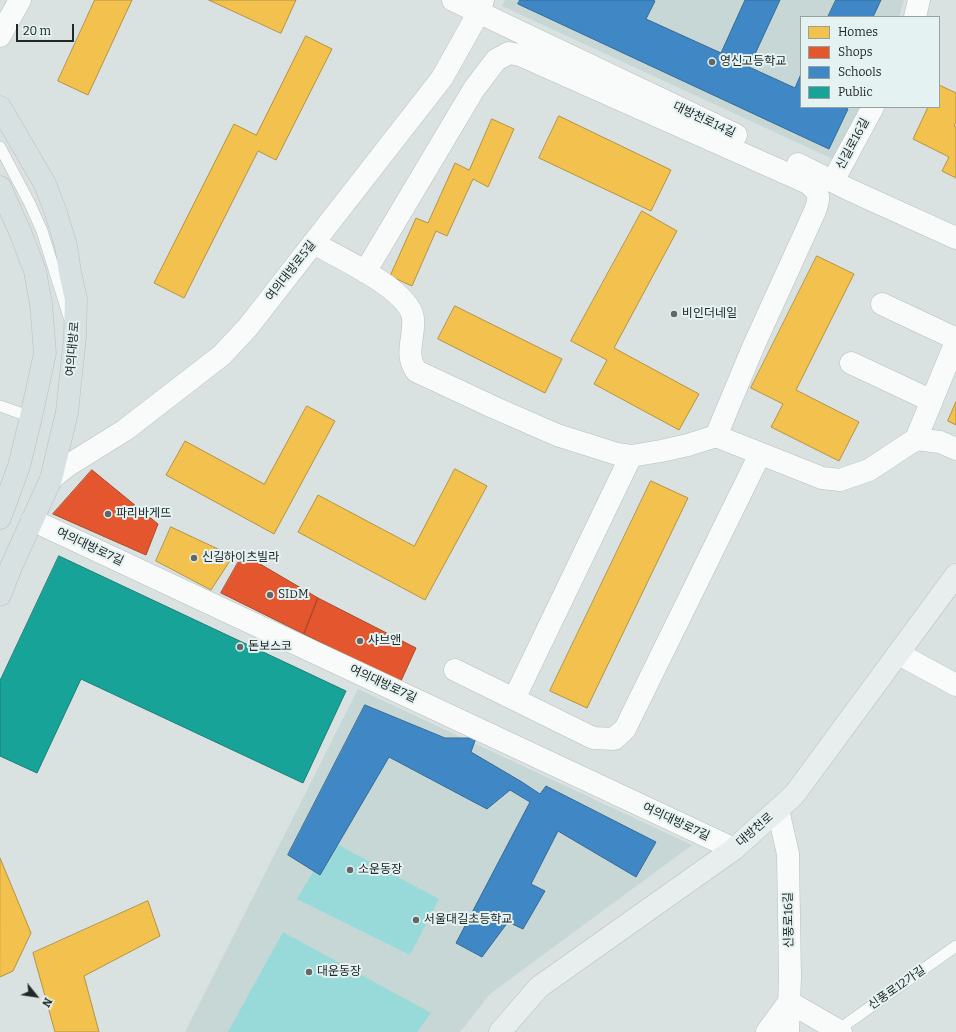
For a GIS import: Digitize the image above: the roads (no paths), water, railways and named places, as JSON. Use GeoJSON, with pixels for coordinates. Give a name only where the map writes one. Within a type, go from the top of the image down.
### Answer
{"type":"FeatureCollection","features":[{"type":"Feature","properties":{"kind":"main road","name":"여의대방로"},"geometry":{"type":"LineString","coordinates":[[0,107],[45,184],[66,246],[76,299],[75,337],[67,412],[51,478],[0,595]]}},
{"type":"Feature","properties":{"kind":"main road"},"geometry":{"type":"LineString","coordinates":[[0,187],[22,234],[36,271],[42,304],[44,353],[19,466],[0,518]]}},
{"type":"Feature","properties":{"kind":"main road","name":"대방천로"},"geometry":{"type":"LineString","coordinates":[[500,1032],[539,987],[734,849],[794,795],[956,575]]}},
{"type":"Feature","properties":{"kind":"street"},"geometry":{"type":"LineString","coordinates":[[0,36],[20,0]]}},
{"type":"Feature","properties":{"kind":"street","name":"대방천로14길"},"geometry":{"type":"LineString","coordinates":[[453,0],[481,6],[850,190],[956,238]]}},
{"type":"Feature","properties":{"kind":"street"},"geometry":{"type":"LineString","coordinates":[[915,16],[919,0]]}},
{"type":"Feature","properties":{"kind":"street","name":"여의대방로5길"},"geometry":{"type":"LineString","coordinates":[[51,478],[67,466],[125,430],[222,355],[248,327],[442,78],[481,6]]}},
{"type":"Feature","properties":{"kind":"street"},"geometry":{"type":"LineString","coordinates":[[365,272],[474,89],[496,60],[509,53],[520,55],[808,183],[816,191],[819,198],[815,211],[754,345],[716,436]]}},
{"type":"Feature","properties":{"kind":"street","name":"신길로16길"},"geometry":{"type":"LineString","coordinates":[[833,181],[872,108]]}},
{"type":"Feature","properties":{"kind":"street"},"geometry":{"type":"LineString","coordinates":[[313,243],[384,282],[408,306],[412,316],[413,326],[410,356],[416,371],[493,407],[557,435],[617,454],[631,456],[661,452],[716,436],[822,478],[840,480],[869,470],[916,439],[955,343],[950,336],[882,304]]}},
{"type":"Feature","properties":{"kind":"street"},"geometry":{"type":"LineString","coordinates":[[851,363],[932,401]]}},
{"type":"Feature","properties":{"kind":"street"},"geometry":{"type":"LineString","coordinates":[[916,439],[940,442],[956,449]]}},
{"type":"Feature","properties":{"kind":"street"},"geometry":{"type":"LineString","coordinates":[[455,670],[592,738],[614,739],[625,729],[760,454]]}},
{"type":"Feature","properties":{"kind":"street"},"geometry":{"type":"LineString","coordinates":[[514,699],[631,456]]}},
{"type":"Feature","properties":{"kind":"street","name":"여의대방로7길"},"geometry":{"type":"LineString","coordinates":[[32,520],[734,849]]}},
{"type":"Feature","properties":{"kind":"street"},"geometry":{"type":"LineString","coordinates":[[899,654],[956,685]]}},
{"type":"Feature","properties":{"kind":"street","name":"신풍로16길"},"geometry":{"type":"LineString","coordinates":[[778,810],[788,854],[788,1032]]}},
{"type":"Feature","properties":{"kind":"street"},"geometry":{"type":"LineString","coordinates":[[767,1032],[789,1002],[839,1031]]}},
{"type":"Feature","properties":{"kind":"lane"},"geometry":{"type":"LineString","coordinates":[[0,147],[30,204],[42,231],[49,249],[75,337]]}},
{"type":"Feature","properties":{"kind":"lane"},"geometry":{"type":"LineString","coordinates":[[0,406],[31,417]]}},
{"type":"Feature","properties":{"kind":"lane","name":"신풍로12가길"},"geometry":{"type":"LineString","coordinates":[[839,1031],[956,946]]}},
{"type":"Feature","properties":{"kind":"place","name":"영신고등학교"},"geometry":{"type":"Point","coordinates":[712,62]}},
{"type":"Feature","properties":{"kind":"place","name":"비인더네일"},"geometry":{"type":"Point","coordinates":[674,314]}},
{"type":"Feature","properties":{"kind":"place","name":"파리바게뜨"},"geometry":{"type":"Point","coordinates":[108,514]}},
{"type":"Feature","properties":{"kind":"place","name":"신길하이츠빌라"},"geometry":{"type":"Point","coordinates":[194,558]}},
{"type":"Feature","properties":{"kind":"place","name":"SIDM"},"geometry":{"type":"Point","coordinates":[270,595]}},
{"type":"Feature","properties":{"kind":"place","name":"샤브앤"},"geometry":{"type":"Point","coordinates":[360,641]}},
{"type":"Feature","properties":{"kind":"place","name":"돈보스코"},"geometry":{"type":"Point","coordinates":[240,647]}},
{"type":"Feature","properties":{"kind":"place","name":"소운동장"},"geometry":{"type":"Point","coordinates":[350,870]}},
{"type":"Feature","properties":{"kind":"place","name":"서울대길초등학교"},"geometry":{"type":"Point","coordinates":[416,920]}},
{"type":"Feature","properties":{"kind":"place","name":"대운동장"},"geometry":{"type":"Point","coordinates":[309,972]}}]}
